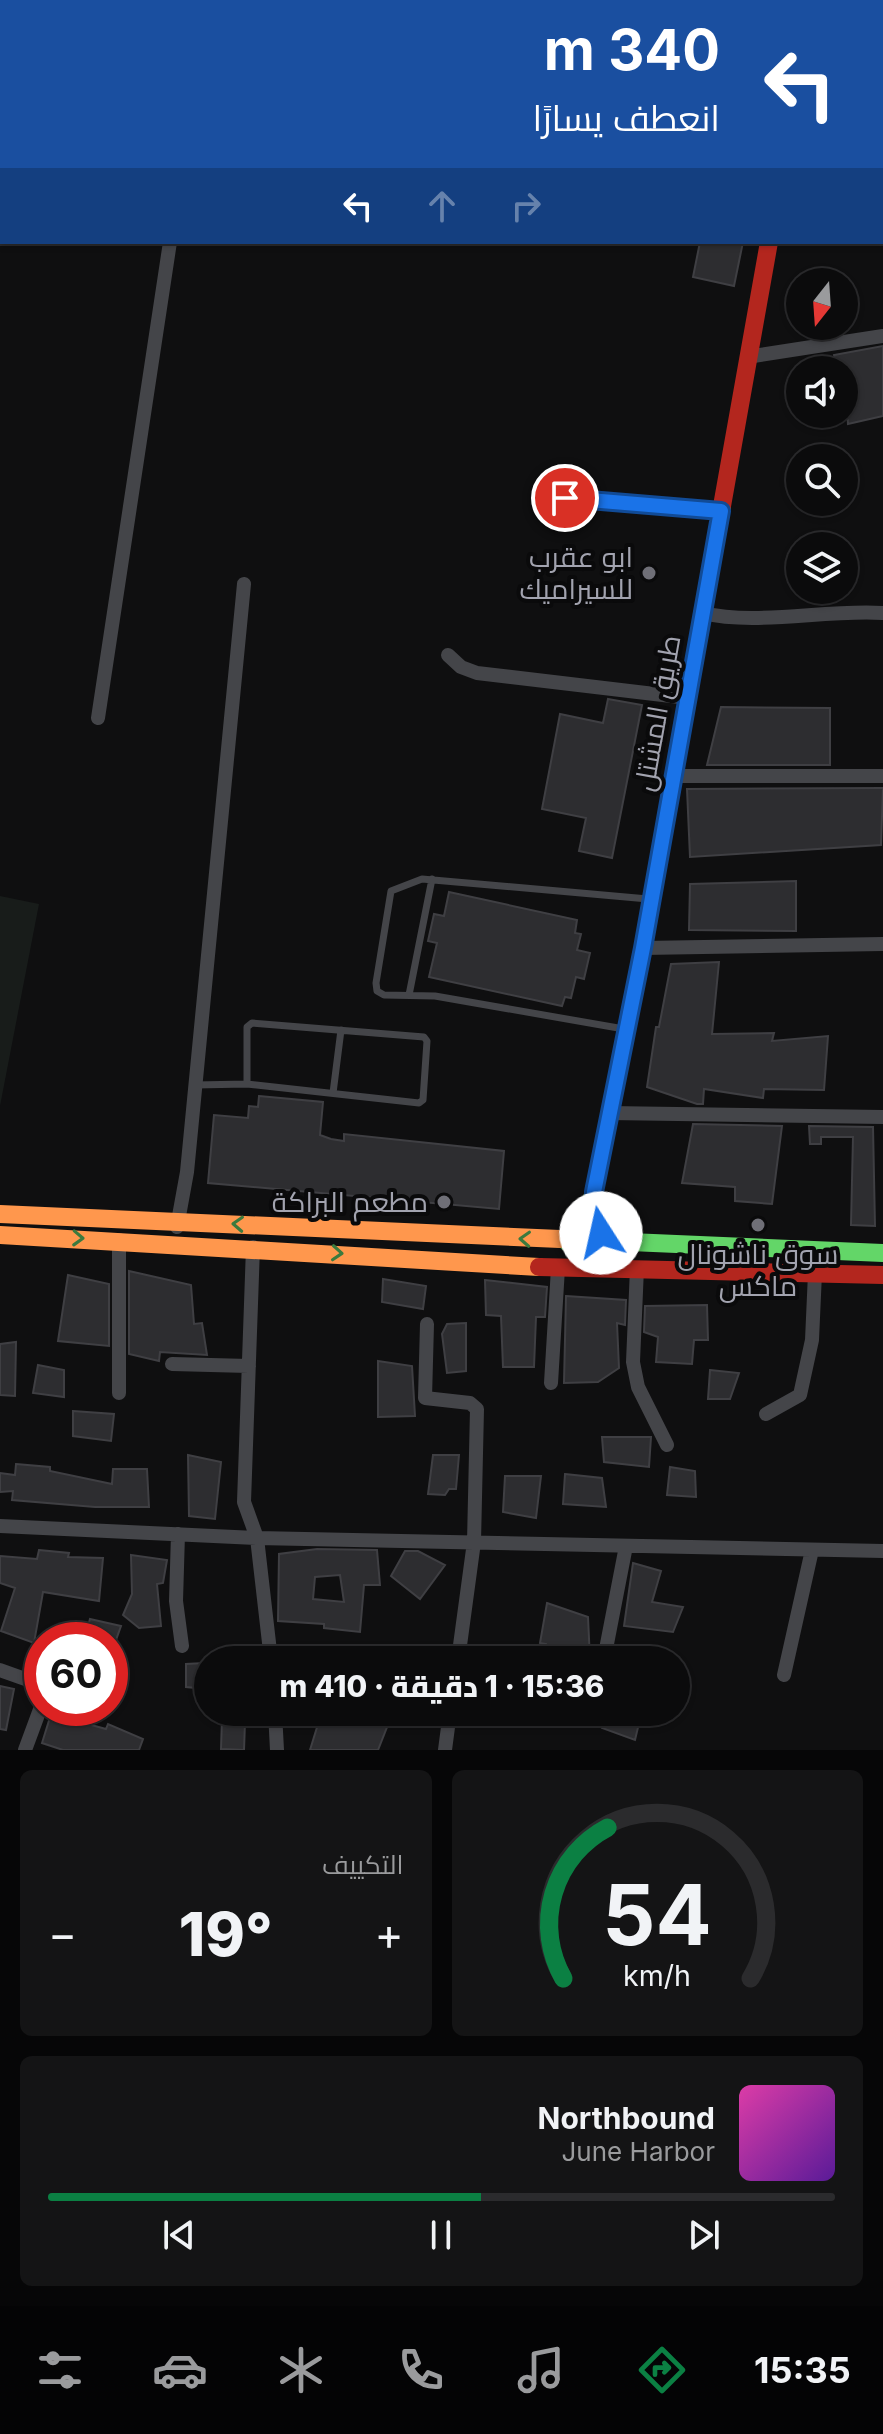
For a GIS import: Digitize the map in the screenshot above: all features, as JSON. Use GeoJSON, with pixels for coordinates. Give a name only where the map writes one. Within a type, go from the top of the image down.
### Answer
{"type":"FeatureCollection","features":[{"type":"Feature","properties":{"kind":"main road","name":"طريق المشتل"},"geometry":{"type":"LineString","coordinates":[[567,1242],[584,1223],[594,1192],[652,900],[769,244]]}},
{"type":"Feature","properties":{"kind":"main road","name":"طريق المشتل"},"geometry":{"type":"LineString","coordinates":[[594,1192],[596,1220],[608,1243]]}},
{"type":"Feature","properties":{"kind":"main road"},"geometry":{"type":"LineString","coordinates":[[0,1214],[567,1242],[883,1253]]}},
{"type":"Feature","properties":{"kind":"main road"},"geometry":{"type":"LineString","coordinates":[[0,1235],[173,1242],[558,1268],[883,1275]]}},
{"type":"Feature","properties":{"kind":"street"},"geometry":{"type":"LineString","coordinates":[[98,718],[170,244]]}},
{"type":"Feature","properties":{"kind":"street"},"geometry":{"type":"LineString","coordinates":[[747,357],[883,336]]}},
{"type":"Feature","properties":{"kind":"street"},"geometry":{"type":"LineString","coordinates":[[565,498],[721,511]]}},
{"type":"Feature","properties":{"kind":"street"},"geometry":{"type":"LineString","coordinates":[[173,1242],[179,1221],[244,584]]}},
{"type":"Feature","properties":{"kind":"street"},"geometry":{"type":"LineString","coordinates":[[703,613],[729,620],[854,611],[883,613]]}},
{"type":"Feature","properties":{"kind":"street"},"geometry":{"type":"LineString","coordinates":[[448,655],[461,667],[477,673],[688,698]]}},
{"type":"Feature","properties":{"kind":"street"},"geometry":{"type":"LineString","coordinates":[[674,776],[883,776]]}},
{"type":"Feature","properties":{"kind":"street"},"geometry":{"type":"LineString","coordinates":[[643,948],[883,944]]}},
{"type":"Feature","properties":{"kind":"street"},"geometry":{"type":"LineString","coordinates":[[608,1113],[883,1117]]}},
{"type":"Feature","properties":{"kind":"street"},"geometry":{"type":"LineString","coordinates":[[119,1240],[119,1393]]}},
{"type":"Feature","properties":{"kind":"street"},"geometry":{"type":"LineString","coordinates":[[253,1247],[244,1502],[257,1538],[269,1646]]}},
{"type":"Feature","properties":{"kind":"street"},"geometry":{"type":"LineString","coordinates":[[551,1383],[558,1268]]}},
{"type":"Feature","properties":{"kind":"street"},"geometry":{"type":"LineString","coordinates":[[637,1268],[633,1362],[638,1387],[667,1445]]}},
{"type":"Feature","properties":{"kind":"street"},"geometry":{"type":"LineString","coordinates":[[766,1414],[800,1395],[812,1340],[815,1273]]}},
{"type":"Feature","properties":{"kind":"street"},"geometry":{"type":"LineString","coordinates":[[427,1324],[425,1398],[470,1403],[477,1409],[474,1542],[460,1646]]}},
{"type":"Feature","properties":{"kind":"street"},"geometry":{"type":"LineString","coordinates":[[172,1364],[249,1366]]}},
{"type":"Feature","properties":{"kind":"street"},"geometry":{"type":"LineString","coordinates":[[0,1526],[257,1538],[883,1551]]}},
{"type":"Feature","properties":{"kind":"street"},"geometry":{"type":"LineString","coordinates":[[178,1534],[176,1588],[182,1646]]}},
{"type":"Feature","properties":{"kind":"street"},"geometry":{"type":"LineString","coordinates":[[607,1646],[626,1546]]}},
{"type":"Feature","properties":{"kind":"street"},"geometry":{"type":"LineString","coordinates":[[784,1675],[812,1550]]}},
{"type":"Feature","properties":{"kind":"street"},"geometry":{"type":"LineString","coordinates":[[0,1670],[24,1679]]}},
{"type":"Feature","properties":{"kind":"street"},"geometry":{"type":"LineString","coordinates":[[25,1750],[34,1726]]}},
{"type":"Feature","properties":{"kind":"street"},"geometry":{"type":"LineString","coordinates":[[276,1726],[277,1750]]}},
{"type":"Feature","properties":{"kind":"street"},"geometry":{"type":"LineString","coordinates":[[445,1750],[448,1726]]}},
{"type":"Feature","properties":{"kind":"lane"},"geometry":{"type":"LineString","coordinates":[[626,1029],[435,996],[384,995],[377,991],[391,891],[422,879],[432,879],[652,900]]}},
{"type":"Feature","properties":{"kind":"lane"},"geometry":{"type":"LineString","coordinates":[[409,995],[432,879]]}},
{"type":"Feature","properties":{"kind":"lane"},"geometry":{"type":"LineString","coordinates":[[193,1085],[247,1084],[419,1103],[423,1100],[426,1039],[249,1024],[247,1084]]}},
{"type":"Feature","properties":{"kind":"lane"},"geometry":{"type":"LineString","coordinates":[[333,1093],[341,1030]]}},
{"type":"Feature","properties":{"kind":"shaded area"},"geometry":{"type":"Polygon","coordinates":[[[0,896],[39,904],[0,1106],[0,896]]]}},
{"type":"Feature","properties":{"kind":"building"},"geometry":{"type":"Polygon","coordinates":[[[700,244],[743,244],[734,286],[693,277],[700,244]]]}},
{"type":"Feature","properties":{"kind":"building"},"geometry":{"type":"Polygon","coordinates":[[[883,346],[883,416],[858,422],[858,356],[834,355],[883,346]]]}},
{"type":"Feature","properties":{"kind":"building"},"geometry":{"type":"Polygon","coordinates":[[[608,699],[642,705],[612,858],[579,851],[586,818],[542,809],[560,714],[603,723],[608,699]]]}},
{"type":"Feature","properties":{"kind":"building"},"geometry":{"type":"Polygon","coordinates":[[[721,707],[830,708],[830,765],[707,765],[721,707]]]}},
{"type":"Feature","properties":{"kind":"building"},"geometry":{"type":"Polygon","coordinates":[[[883,788],[881,845],[690,857],[687,789],[883,788]]]}},
{"type":"Feature","properties":{"kind":"building"},"geometry":{"type":"Polygon","coordinates":[[[796,881],[796,931],[689,930],[690,884],[796,881]]]}},
{"type":"Feature","properties":{"kind":"building"},"geometry":{"type":"Polygon","coordinates":[[[449,892],[577,920],[575,933],[581,934],[577,950],[590,953],[584,979],[576,977],[571,998],[565,997],[562,1006],[429,977],[437,943],[428,941],[434,914],[444,916],[449,892]]]}},
{"type":"Feature","properties":{"kind":"building"},"geometry":{"type":"Polygon","coordinates":[[[719,962],[712,1034],[774,1033],[772,1041],[828,1036],[824,1090],[764,1089],[763,1098],[704,1089],[703,1104],[697,1104],[647,1087],[656,1027],[659,1027],[671,964],[719,962]]]}},
{"type":"Feature","properties":{"kind":"building"},"geometry":{"type":"Polygon","coordinates":[[[259,1096],[323,1102],[320,1135],[331,1139],[344,1141],[344,1134],[504,1151],[499,1209],[208,1183],[214,1115],[248,1118],[249,1106],[258,1107],[259,1096]]]}},
{"type":"Feature","properties":{"kind":"building"},"geometry":{"type":"Polygon","coordinates":[[[693,1124],[782,1126],[772,1204],[735,1201],[735,1187],[682,1183],[693,1124]]]}},
{"type":"Feature","properties":{"kind":"building"},"geometry":{"type":"Polygon","coordinates":[[[809,1126],[873,1127],[875,1226],[851,1225],[853,1137],[821,1137],[821,1144],[810,1144],[809,1126]]]}},
{"type":"Feature","properties":{"kind":"building"},"geometry":{"type":"Polygon","coordinates":[[[129,1271],[191,1285],[194,1324],[202,1323],[207,1355],[160,1352],[159,1361],[129,1354],[129,1271]]]}},
{"type":"Feature","properties":{"kind":"building"},"geometry":{"type":"Polygon","coordinates":[[[68,1275],[109,1284],[109,1346],[58,1341],[68,1275]]]}},
{"type":"Feature","properties":{"kind":"building"},"geometry":{"type":"Polygon","coordinates":[[[383,1279],[426,1286],[423,1309],[382,1302],[383,1279]]]}},
{"type":"Feature","properties":{"kind":"building"},"geometry":{"type":"Polygon","coordinates":[[[485,1280],[547,1287],[545,1317],[536,1317],[534,1367],[503,1367],[501,1316],[486,1315],[485,1280]]]}},
{"type":"Feature","properties":{"kind":"building"},"geometry":{"type":"Polygon","coordinates":[[[566,1296],[626,1300],[625,1325],[617,1323],[619,1368],[598,1382],[564,1383],[566,1296]]]}},
{"type":"Feature","properties":{"kind":"building"},"geometry":{"type":"Polygon","coordinates":[[[707,1305],[708,1340],[694,1340],[692,1364],[656,1362],[658,1337],[644,1332],[645,1306],[707,1305]]]}},
{"type":"Feature","properties":{"kind":"building"},"geometry":{"type":"Polygon","coordinates":[[[466,1323],[466,1371],[447,1373],[442,1334],[447,1324],[466,1323]]]}},
{"type":"Feature","properties":{"kind":"building"},"geometry":{"type":"Polygon","coordinates":[[[16,1342],[15,1396],[0,1395],[0,1344],[16,1342]]]}},
{"type":"Feature","properties":{"kind":"building"},"geometry":{"type":"Polygon","coordinates":[[[378,1361],[412,1366],[415,1416],[378,1417],[378,1361]]]}},
{"type":"Feature","properties":{"kind":"building"},"geometry":{"type":"Polygon","coordinates":[[[38,1365],[64,1370],[64,1397],[33,1393],[38,1365]]]}},
{"type":"Feature","properties":{"kind":"building"},"geometry":{"type":"Polygon","coordinates":[[[710,1370],[739,1373],[730,1399],[708,1399],[710,1370]]]}},
{"type":"Feature","properties":{"kind":"building"},"geometry":{"type":"Polygon","coordinates":[[[73,1411],[114,1414],[111,1441],[73,1436],[73,1411]]]}},
{"type":"Feature","properties":{"kind":"building"},"geometry":{"type":"Polygon","coordinates":[[[602,1437],[651,1437],[649,1467],[604,1462],[602,1437]]]}},
{"type":"Feature","properties":{"kind":"building"},"geometry":{"type":"Polygon","coordinates":[[[188,1455],[221,1462],[215,1519],[189,1516],[188,1455]]]}},
{"type":"Feature","properties":{"kind":"building"},"geometry":{"type":"Polygon","coordinates":[[[433,1455],[459,1455],[456,1489],[449,1489],[445,1495],[428,1494],[433,1455]]]}},
{"type":"Feature","properties":{"kind":"building"},"geometry":{"type":"Polygon","coordinates":[[[16,1464],[50,1467],[50,1471],[112,1484],[113,1469],[147,1469],[149,1507],[95,1507],[12,1500],[13,1491],[0,1492],[0,1473],[15,1475],[16,1464]]]}},
{"type":"Feature","properties":{"kind":"building"},"geometry":{"type":"Polygon","coordinates":[[[670,1467],[695,1471],[696,1497],[667,1495],[670,1467]]]}},
{"type":"Feature","properties":{"kind":"building"},"geometry":{"type":"Polygon","coordinates":[[[565,1474],[602,1478],[606,1507],[563,1504],[565,1474]]]}},
{"type":"Feature","properties":{"kind":"building"},"geometry":{"type":"Polygon","coordinates":[[[505,1476],[541,1476],[536,1518],[503,1512],[505,1476]]]}},
{"type":"Feature","properties":{"kind":"building"},"geometry":{"type":"Polygon","coordinates":[[[317,1549],[377,1550],[380,1585],[364,1585],[360,1632],[324,1628],[324,1624],[278,1621],[279,1554],[317,1549]],[[340,1575],[315,1577],[313,1599],[344,1602],[340,1575]]]}},
{"type":"Feature","properties":{"kind":"building"},"geometry":{"type":"Polygon","coordinates":[[[39,1550],[69,1553],[68,1557],[103,1558],[99,1601],[43,1592],[38,1622],[24,1622],[24,1639],[1,1631],[15,1588],[0,1583],[0,1556],[37,1559],[39,1550]]]}},
{"type":"Feature","properties":{"kind":"building"},"geometry":{"type":"Polygon","coordinates":[[[405,1551],[418,1551],[445,1565],[420,1599],[391,1576],[405,1551]]]}},
{"type":"Feature","properties":{"kind":"building"},"geometry":{"type":"Polygon","coordinates":[[[131,1555],[167,1560],[163,1583],[157,1584],[161,1626],[139,1628],[123,1615],[132,1594],[131,1555]]]}},
{"type":"Feature","properties":{"kind":"building"},"geometry":{"type":"Polygon","coordinates":[[[633,1563],[661,1571],[652,1602],[683,1607],[673,1632],[624,1626],[633,1563]]]}},
{"type":"Feature","properties":{"kind":"building"},"geometry":{"type":"Polygon","coordinates":[[[547,1603],[588,1617],[589,1646],[546,1646],[540,1643],[547,1603]]]}},
{"type":"Feature","properties":{"kind":"building"},"geometry":{"type":"Polygon","coordinates":[[[186,1664],[194,1664],[194,1688],[186,1687],[186,1664]]]}},
{"type":"Feature","properties":{"kind":"building"},"geometry":{"type":"Polygon","coordinates":[[[0,1686],[14,1689],[6,1730],[0,1729],[0,1686]]]}},
{"type":"Feature","properties":{"kind":"building"},"geometry":{"type":"Polygon","coordinates":[[[47,1726],[95,1726],[106,1729],[113,1726],[143,1739],[139,1750],[63,1750],[42,1743],[47,1726]]]}},
{"type":"Feature","properties":{"kind":"building"},"geometry":{"type":"Polygon","coordinates":[[[222,1726],[245,1726],[244,1750],[221,1749],[222,1726]]]}},
{"type":"Feature","properties":{"kind":"building"},"geometry":{"type":"Polygon","coordinates":[[[317,1726],[387,1726],[378,1750],[310,1750],[317,1726]]]}},
{"type":"Feature","properties":{"kind":"building"},"geometry":{"type":"Polygon","coordinates":[[[603,1726],[638,1726],[635,1740],[603,1726]]]}},
{"type":"Feature","properties":{"kind":"traffic: fast"},"geometry":{"type":"LineString","coordinates":[[567,1242],[584,1223],[594,1192],[643,948],[722,506]]}},
{"type":"Feature","properties":{"kind":"traffic: fast"},"geometry":{"type":"LineString","coordinates":[[560,1239],[883,1253]]}},
{"type":"Feature","properties":{"kind":"traffic: slow"},"geometry":{"type":"LineString","coordinates":[[0,1214],[560,1239]]}},
{"type":"Feature","properties":{"kind":"traffic: slow"},"geometry":{"type":"LineString","coordinates":[[0,1235],[539,1267]]}},
{"type":"Feature","properties":{"kind":"traffic: jam"},"geometry":{"type":"LineString","coordinates":[[722,506],[769,244]]}},
{"type":"Feature","properties":{"kind":"traffic: jam"},"geometry":{"type":"LineString","coordinates":[[539,1267],[883,1275]]}},
{"type":"Feature","properties":{"kind":"place","name":"ابو عقرب للسيراميك"},"geometry":{"type":"Point","coordinates":[649,573]}},
{"type":"Feature","properties":{"kind":"place","name":"مطعم البراكة"},"geometry":{"type":"Point","coordinates":[444,1202]}},
{"type":"Feature","properties":{"kind":"place","name":"سوق ناشونال ماكس"},"geometry":{"type":"Point","coordinates":[758,1225]}},
{"type":"Feature","properties":{"kind":"route"},"geometry":{"type":"LineString","coordinates":[[565,498],[721,511],[643,948],[594,1192],[596,1220],[601,1233]]}}]}
